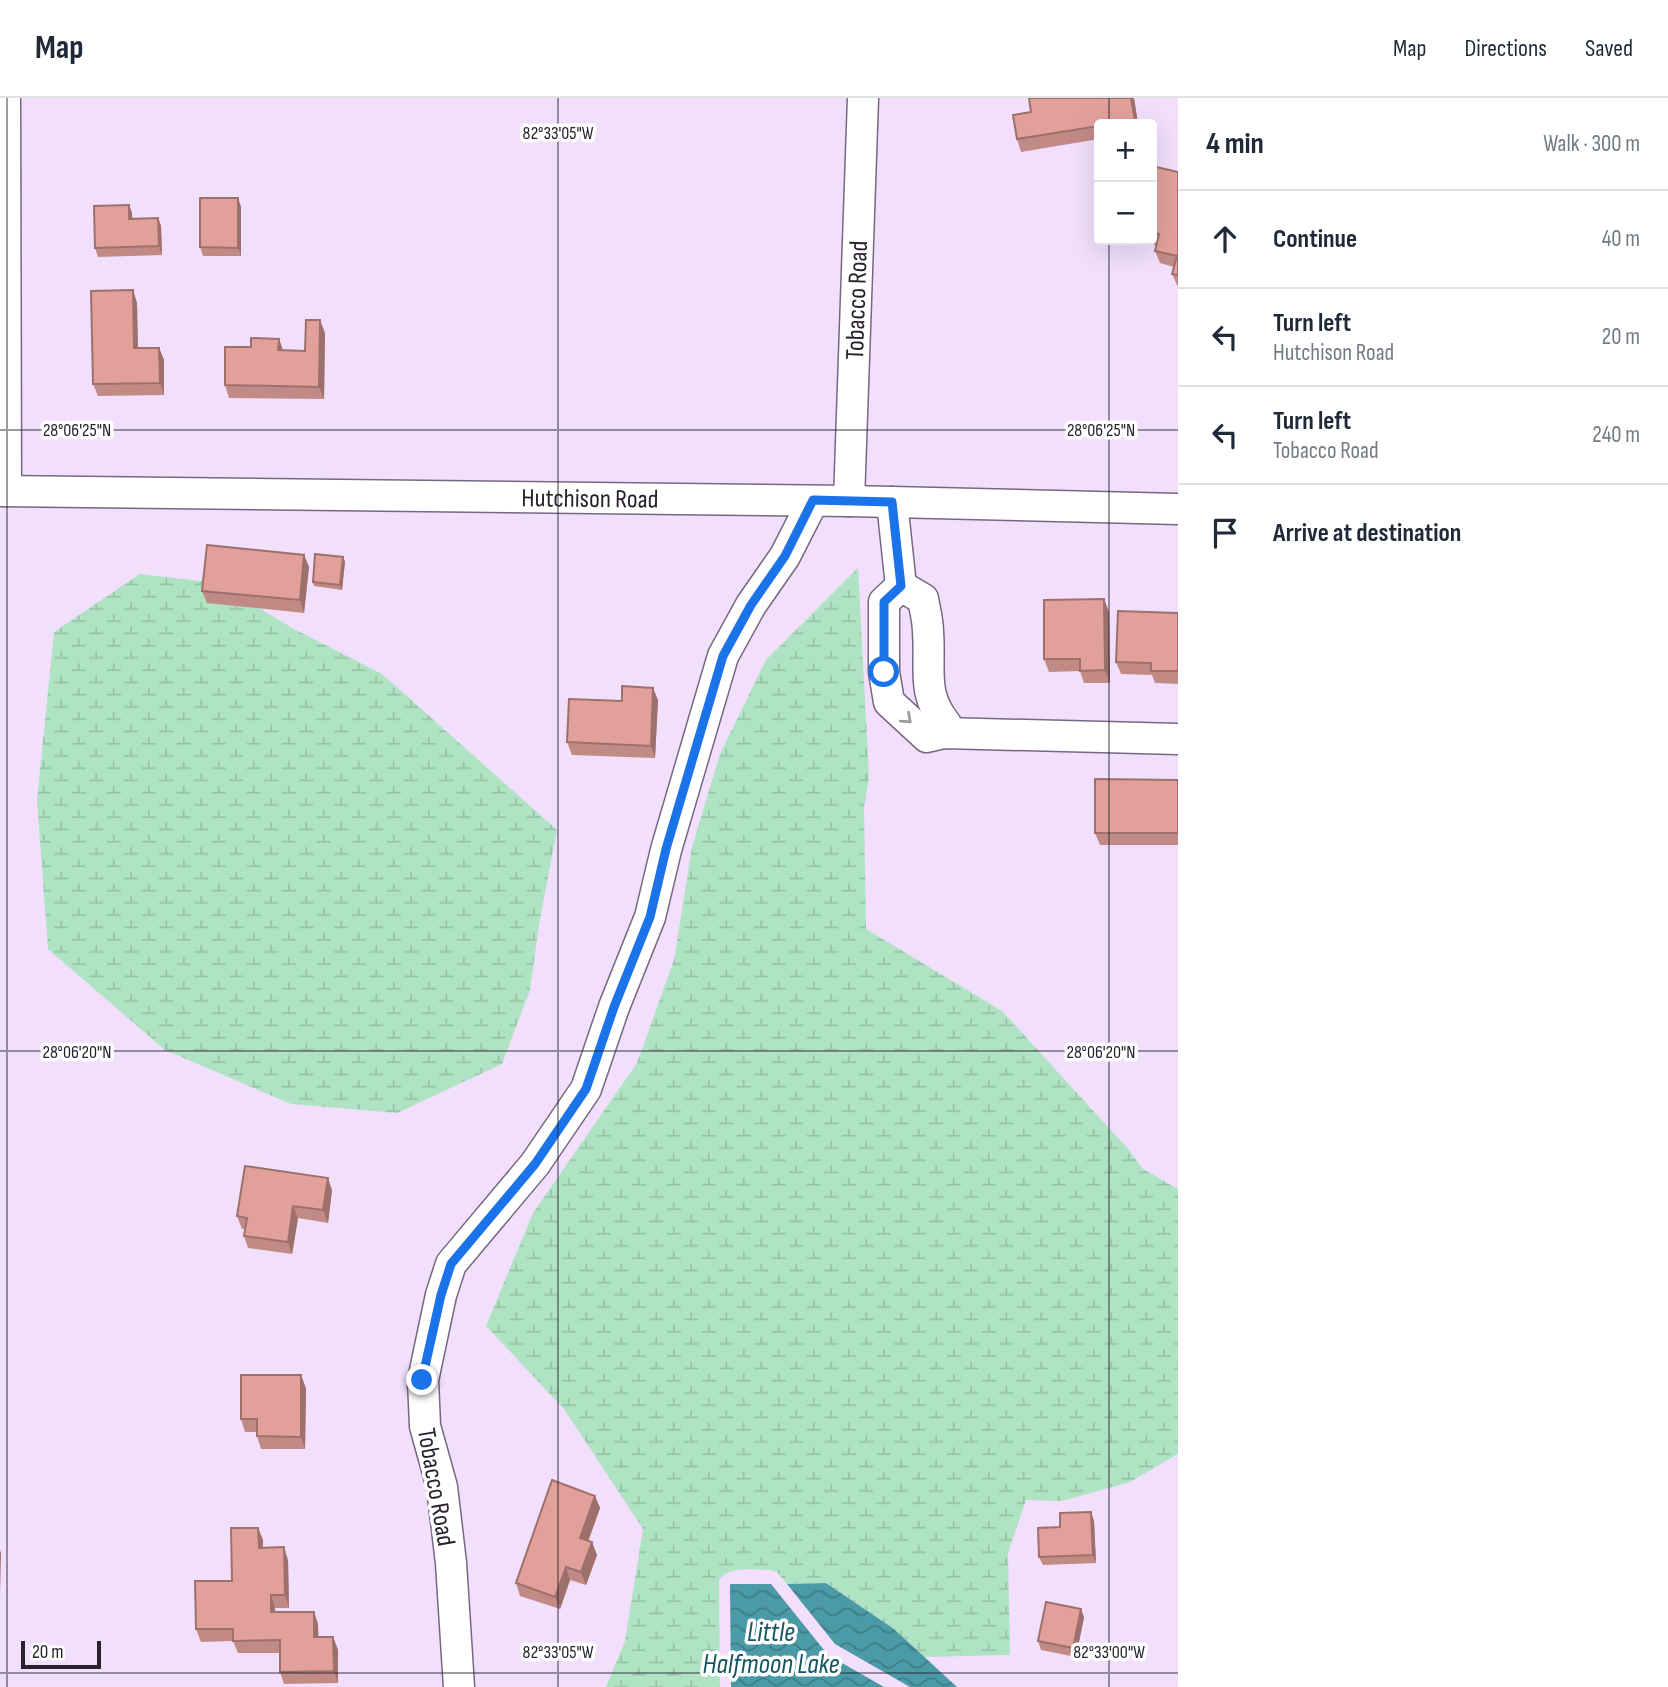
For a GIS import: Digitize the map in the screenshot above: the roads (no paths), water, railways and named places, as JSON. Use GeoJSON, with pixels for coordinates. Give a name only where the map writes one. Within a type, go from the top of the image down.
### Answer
{"type":"FeatureCollection","features":[{"type":"Feature","properties":{"kind":"street"},"geometry":{"type":"LineString","coordinates":[[3,491],[5,98]]}},
{"type":"Feature","properties":{"kind":"street","name":"Tobacco Road"},"geometry":{"type":"LineString","coordinates":[[849,501],[863,98]]}},
{"type":"Feature","properties":{"kind":"street","name":"Hutchison Road"},"geometry":{"type":"LineString","coordinates":[[3,491],[813,500],[1178,509]]}},
{"type":"Feature","properties":{"kind":"street","name":"Tobacco Road"},"geometry":{"type":"LineString","coordinates":[[459,1687],[451,1563],[442,1488],[425,1426],[422,1380],[441,1295],[451,1264],[535,1164],[586,1089],[614,1007],[650,917],[666,849],[723,656],[751,605],[785,556],[813,500]]}},
{"type":"Feature","properties":{"kind":"street"},"geometry":{"type":"LineString","coordinates":[[892,502],[901,586]]}},
{"type":"Feature","properties":{"kind":"street"},"geometry":{"type":"LineString","coordinates":[[901,586],[923,598],[928,631],[929,689],[933,709],[946,724],[944,733]]}},
{"type":"Feature","properties":{"kind":"street"},"geometry":{"type":"LineString","coordinates":[[901,586],[884,602],[884,672],[889,702],[927,737],[944,733],[1178,739]]}},
{"type":"Feature","properties":{"kind":"street"},"geometry":{"type":"LineString","coordinates":[[885,634],[928,631]]}},
{"type":"Feature","properties":{"kind":"water"},"geometry":{"type":"Polygon","coordinates":[[[826,1583],[894,1629],[957,1687],[910,1687],[835,1644],[787,1584],[826,1583]]]}},
{"type":"Feature","properties":{"kind":"water","name":"Little Halfmoon Lake"},"geometry":{"type":"Polygon","coordinates":[[[730,1584],[771,1584],[828,1655],[884,1687],[731,1687],[730,1584]]]}}]}
